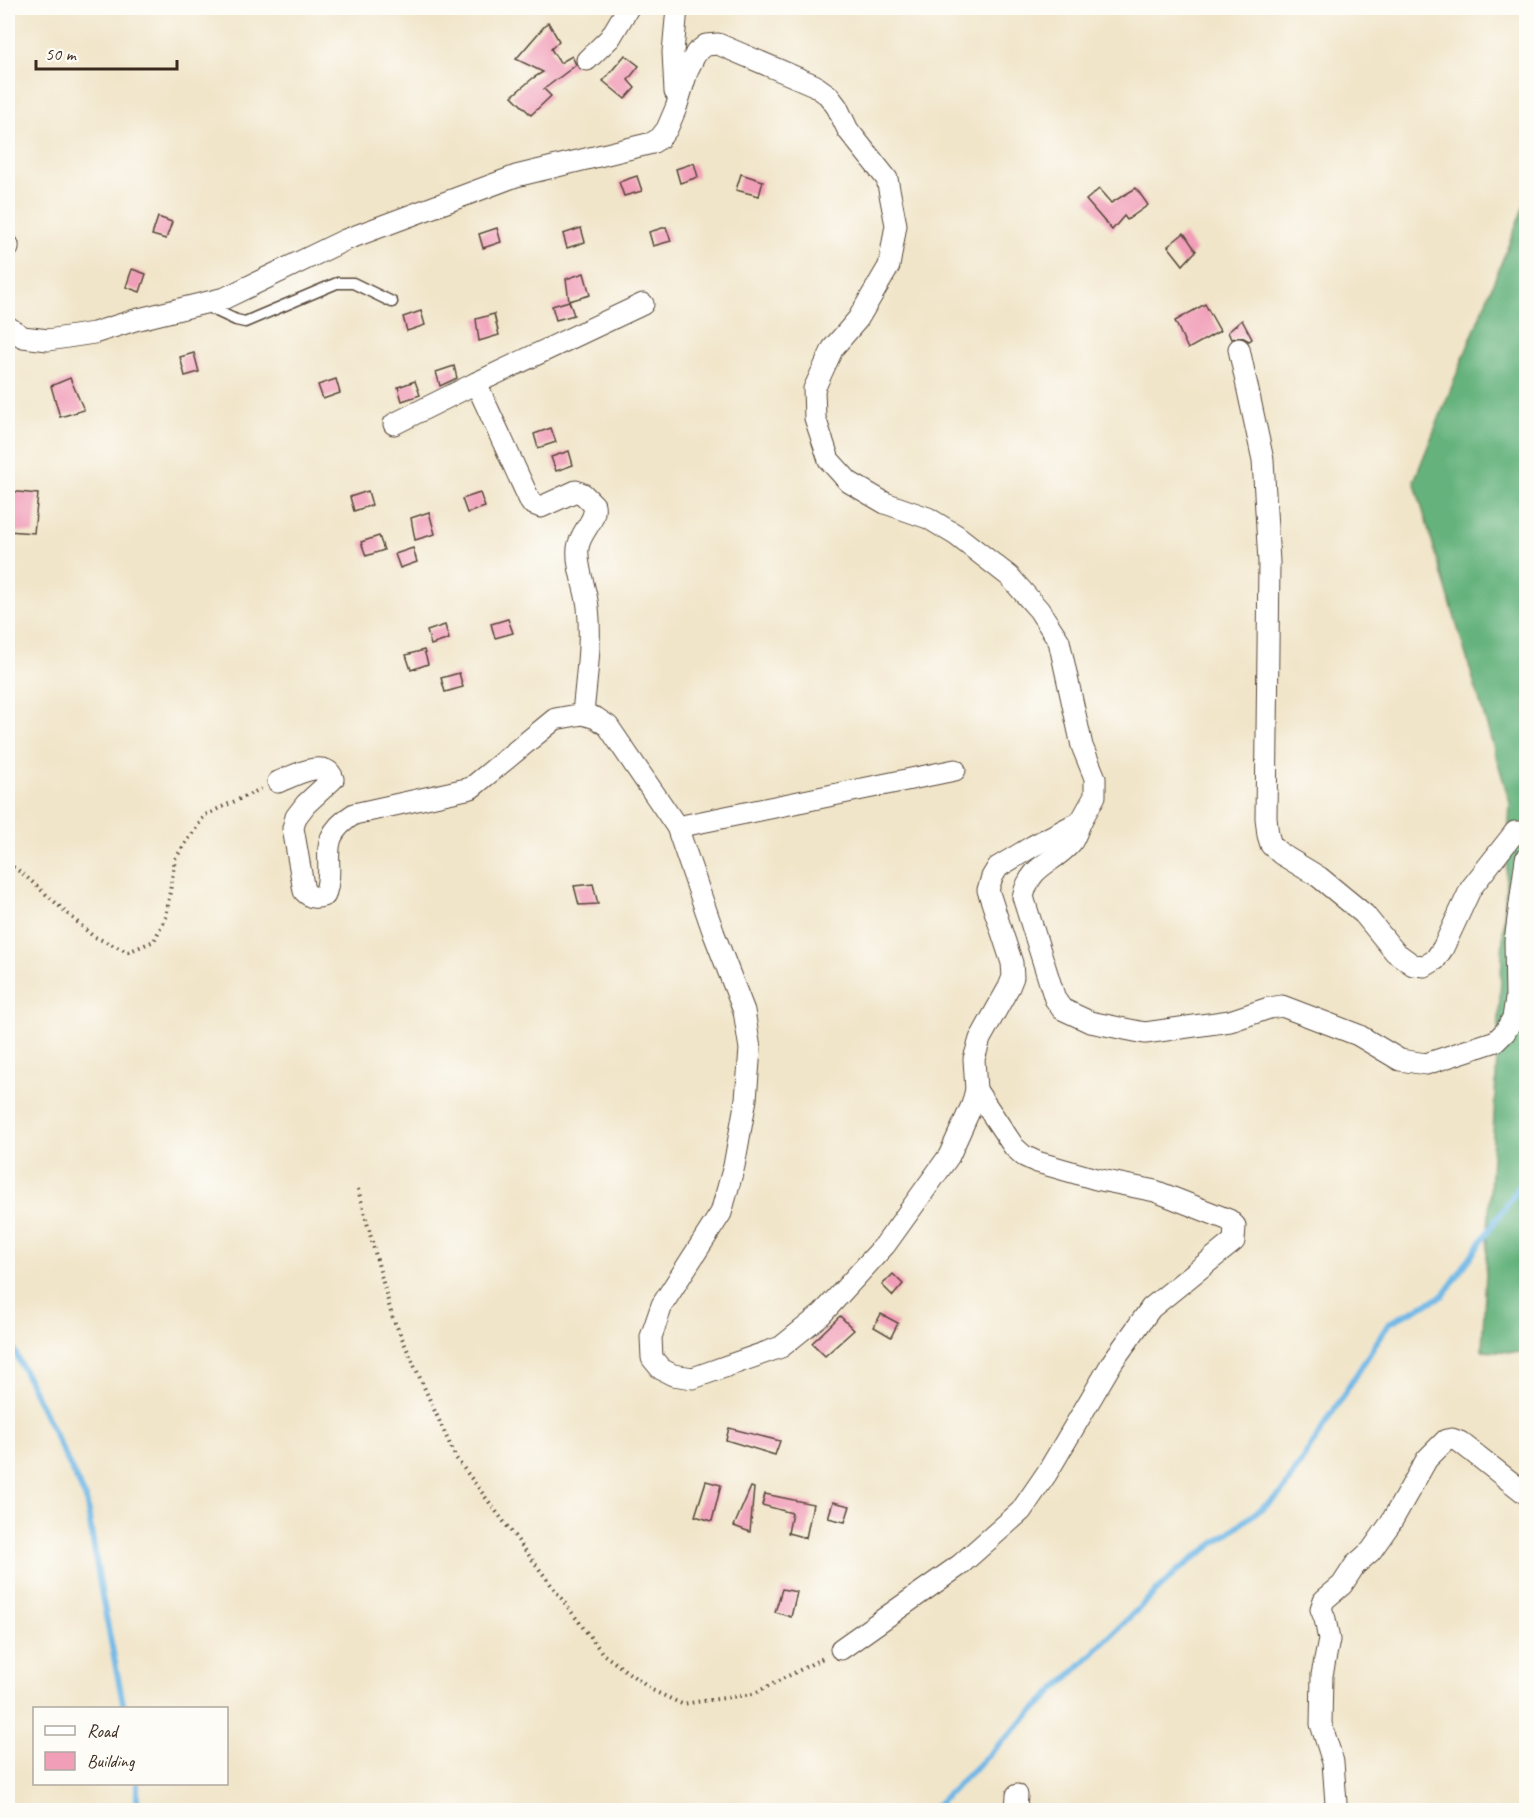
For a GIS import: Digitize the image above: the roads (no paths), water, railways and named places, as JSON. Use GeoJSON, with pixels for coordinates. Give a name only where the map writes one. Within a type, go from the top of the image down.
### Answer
{"type":"FeatureCollection","features":[{"type":"Feature","properties":{"kind":"street"},"geometry":{"type":"LineString","coordinates":[[587,60],[610,38],[628,8]]}},
{"type":"Feature","properties":{"kind":"street"},"geometry":{"type":"LineString","coordinates":[[676,108],[673,52],[677,8]]}},
{"type":"Feature","properties":{"kind":"street"},"geometry":{"type":"LineString","coordinates":[[8,327],[23,337],[48,340],[94,333],[135,320],[225,298],[345,240],[516,176],[652,143],[660,138],[667,129],[696,53],[706,45],[718,44],[731,48],[814,85],[828,95],[837,107],[848,130],[887,179],[896,225],[889,266],[858,319],[833,348],[814,389],[815,418],[829,460],[849,482],[885,503],[928,518],[1009,576],[1039,610],[1059,641],[1082,746],[1095,778],[1095,796],[1071,843],[1034,872],[1026,885],[1023,897],[1054,999],[1062,1010],[1090,1022],[1145,1033],[1230,1022],[1269,1008],[1282,1006],[1358,1035],[1400,1060],[1426,1064],[1496,1041],[1505,1032],[1513,1018],[1516,999],[1515,941],[1527,859]]}},
{"type":"Feature","properties":{"kind":"street"},"geometry":{"type":"LineString","coordinates":[[394,424],[643,304]]}},
{"type":"Feature","properties":{"kind":"street"},"geometry":{"type":"LineString","coordinates":[[1239,348],[1263,460],[1269,562],[1266,818],[1271,845],[1281,854],[1319,877],[1364,914],[1395,952],[1413,965],[1425,966],[1436,960],[1477,880],[1515,832],[1527,835]]}},
{"type":"Feature","properties":{"kind":"street"},"geometry":{"type":"LineString","coordinates":[[476,383],[531,503],[541,507],[576,491],[594,505],[594,516],[581,534],[578,547],[578,561],[588,607],[590,645],[583,714]]}},
{"type":"Feature","properties":{"kind":"street"},"geometry":{"type":"LineString","coordinates":[[278,782],[318,768],[326,769],[331,773],[333,779],[306,804],[296,817],[293,828],[304,891],[309,897],[319,898],[325,895],[329,884],[329,848],[332,837],[339,824],[354,814],[471,788],[555,719],[583,714],[596,718],[608,726],[677,827],[714,934],[744,1011],[750,1049],[746,1099],[734,1166],[721,1213],[662,1305],[651,1337],[652,1358],[661,1369],[673,1375],[693,1378],[781,1347],[822,1314],[885,1245],[949,1156],[972,1105],[976,1090],[974,1059],[980,1039],[1013,976],[1012,963],[988,890],[992,877],[998,867],[1081,821]]}},
{"type":"Feature","properties":{"kind":"street"},"geometry":{"type":"LineString","coordinates":[[677,827],[955,770]]}},
{"type":"Feature","properties":{"kind":"street"},"geometry":{"type":"LineString","coordinates":[[841,1649],[960,1565],[1021,1511],[1047,1473],[1113,1361],[1151,1308],[1234,1240],[1235,1226],[1229,1220],[1155,1191],[1096,1179],[1024,1156],[1014,1147],[976,1090]]}},
{"type":"Feature","properties":{"kind":"street"},"geometry":{"type":"LineString","coordinates":[[1334,1810],[1336,1803],[1333,1762],[1321,1724],[1322,1676],[1329,1640],[1321,1609],[1324,1600],[1342,1585],[1355,1565],[1371,1551],[1390,1524],[1427,1459],[1446,1440],[1452,1439],[1460,1442],[1527,1494]]}},
{"type":"Feature","properties":{"kind":"lane"},"geometry":{"type":"LineString","coordinates":[[203,304],[245,322],[337,283],[353,284],[392,302]]}},
{"type":"Feature","properties":{"kind":"waterway"},"geometry":{"type":"LineString","coordinates":[[932,1810],[1177,1571],[1281,1494],[1389,1323],[1444,1295],[1525,1179],[1526,1174]]}},
{"type":"Feature","properties":{"kind":"waterway"},"geometry":{"type":"LineString","coordinates":[[8,1340],[86,1499],[124,1707]]}},
{"type":"Feature","properties":{"kind":"waterway"},"geometry":{"type":"LineString","coordinates":[[137,1785],[137,1810]]}}]}
